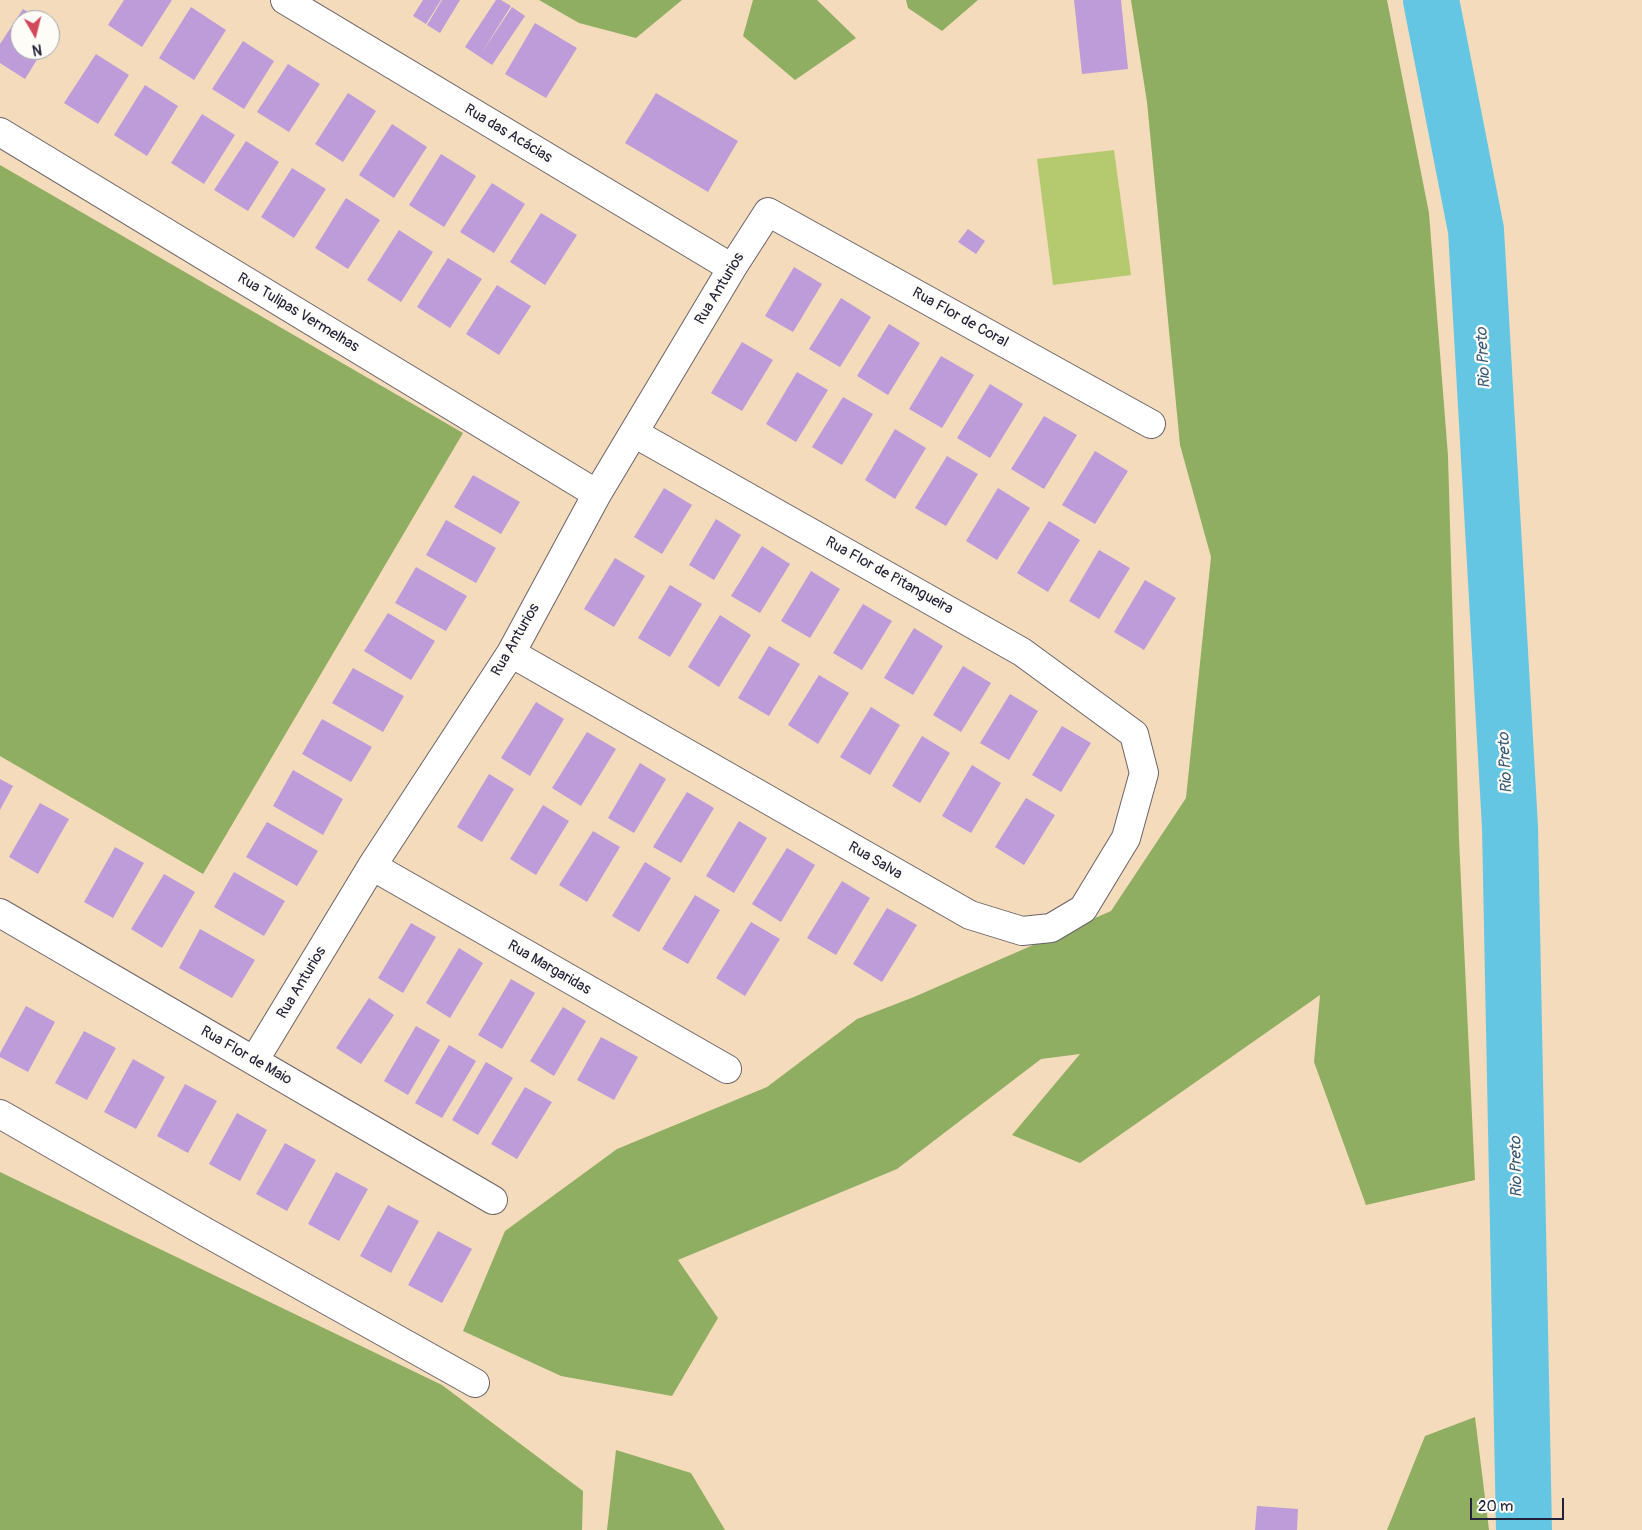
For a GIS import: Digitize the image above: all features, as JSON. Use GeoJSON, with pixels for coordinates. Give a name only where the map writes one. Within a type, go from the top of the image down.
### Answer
{"type":"FeatureCollection","features":[{"type":"Feature","properties":{"kind":"street","name":"Rua das Acácias"},"geometry":{"type":"LineString","coordinates":[[285,0],[732,268]]}},
{"type":"Feature","properties":{"kind":"street","name":"Rua Tulipas Vermelhas"},"geometry":{"type":"LineString","coordinates":[[0,132],[597,494]]}},
{"type":"Feature","properties":{"kind":"street","name":"Rua Anturios"},"geometry":{"type":"LineString","coordinates":[[254,1061],[372,866],[510,653],[597,494],[732,268],[768,212]]}},
{"type":"Feature","properties":{"kind":"street","name":"Rua Flor de Coral"},"geometry":{"type":"LineString","coordinates":[[768,212],[1151,424]]}},
{"type":"Feature","properties":{"kind":"street","name":"Rua Flor de Pitangueira"},"geometry":{"type":"LineString","coordinates":[[634,433],[1022,652],[1134,734]]}},
{"type":"Feature","properties":{"kind":"street","name":"Rua Salva"},"geometry":{"type":"LineString","coordinates":[[510,653],[970,915],[1022,931],[1052,928],[1083,908],[1126,838],[1144,773],[1134,734]]}},
{"type":"Feature","properties":{"kind":"street","name":"Rua Margaridas"},"geometry":{"type":"LineString","coordinates":[[372,866],[727,1069]]}},
{"type":"Feature","properties":{"kind":"street","name":"Rua Flor de Maio"},"geometry":{"type":"LineString","coordinates":[[0,912],[493,1200]]}},
{"type":"Feature","properties":{"kind":"street"},"geometry":{"type":"LineString","coordinates":[[0,1114],[200,1230],[475,1383]]}},
{"type":"Feature","properties":{"kind":"green space"},"geometry":{"type":"Polygon","coordinates":[[[539,0],[682,0],[636,38],[579,23],[539,0]]]}},
{"type":"Feature","properties":{"kind":"green space"},"geometry":{"type":"Polygon","coordinates":[[[753,0],[817,0],[856,38],[795,80],[743,36],[753,0]]]}},
{"type":"Feature","properties":{"kind":"green space"},"geometry":{"type":"Polygon","coordinates":[[[906,0],[978,0],[942,31],[908,8],[906,0]]]}},
{"type":"Feature","properties":{"kind":"green space"},"geometry":{"type":"Polygon","coordinates":[[[1131,0],[1387,0],[1429,213],[1448,456],[1459,839],[1475,1180],[1366,1205],[1314,1062],[1320,995],[1080,1163],[1012,1135],[1080,1054],[1041,1059],[897,1169],[678,1260],[718,1318],[672,1396],[561,1376],[463,1331],[505,1231],[617,1149],[767,1087],[857,1019],[914,997],[1111,911],[1186,798],[1211,557],[1180,445],[1147,102],[1131,0]]]}},
{"type":"Feature","properties":{"kind":"green space"},"geometry":{"type":"Polygon","coordinates":[[[1114,150],[1131,275],[1053,285],[1037,159],[1114,150]]]}},
{"type":"Feature","properties":{"kind":"green space"},"geometry":{"type":"Polygon","coordinates":[[[0,165],[463,433],[203,874],[0,756],[0,165]]]}},
{"type":"Feature","properties":{"kind":"green space"},"geometry":{"type":"Polygon","coordinates":[[[0,1172],[442,1385],[583,1491],[582,1530],[0,1530],[0,1172]]]}},
{"type":"Feature","properties":{"kind":"green space"},"geometry":{"type":"Polygon","coordinates":[[[1475,1417],[1489,1530],[1387,1530],[1425,1436],[1475,1417]]]}},
{"type":"Feature","properties":{"kind":"green space"},"geometry":{"type":"Polygon","coordinates":[[[616,1450],[691,1473],[725,1530],[607,1530],[616,1450]]]}},
{"type":"Feature","properties":{"kind":"building"},"geometry":{"type":"Polygon","coordinates":[[[124,0],[172,0],[142,47],[108,25],[124,0]]]}},
{"type":"Feature","properties":{"kind":"building"},"geometry":{"type":"Polygon","coordinates":[[[423,0],[441,0],[426,24],[413,16],[423,0]]]}},
{"type":"Feature","properties":{"kind":"building"},"geometry":{"type":"Polygon","coordinates":[[[442,0],[460,0],[440,33],[427,25],[442,0]]]}},
{"type":"Feature","properties":{"kind":"building"},"geometry":{"type":"Polygon","coordinates":[[[496,0],[501,0],[511,6],[481,54],[512,7],[525,16],[492,65],[465,47],[496,0]]]}},
{"type":"Feature","properties":{"kind":"building"},"geometry":{"type":"Polygon","coordinates":[[[1074,0],[1121,0],[1128,69],[1082,74],[1074,0]]]}},
{"type":"Feature","properties":{"kind":"building"},"geometry":{"type":"Polygon","coordinates":[[[191,7],[226,30],[194,80],[159,58],[191,7]]]}},
{"type":"Feature","properties":{"kind":"building"},"geometry":{"type":"Polygon","coordinates":[[[535,23],[577,48],[546,98],[505,74],[535,23]]]}},
{"type":"Feature","properties":{"kind":"building"},"geometry":{"type":"Polygon","coordinates":[[[10,29],[10,60],[37,60],[25,79],[0,63],[0,44],[10,29]]]}},
{"type":"Feature","properties":{"kind":"building"},"geometry":{"type":"Polygon","coordinates":[[[243,41],[274,61],[244,109],[212,89],[243,41]]]}},
{"type":"Feature","properties":{"kind":"building"},"geometry":{"type":"Polygon","coordinates":[[[96,54],[129,75],[98,124],[64,103],[96,54]]]}},
{"type":"Feature","properties":{"kind":"building"},"geometry":{"type":"Polygon","coordinates":[[[288,64],[320,84],[289,132],[257,112],[288,64]]]}},
{"type":"Feature","properties":{"kind":"building"},"geometry":{"type":"Polygon","coordinates":[[[145,85],[178,106],[147,156],[114,135],[145,85]]]}},
{"type":"Feature","properties":{"kind":"building"},"geometry":{"type":"Polygon","coordinates":[[[348,93],[376,111],[343,162],[315,144],[348,93]]]}},
{"type":"Feature","properties":{"kind":"building"},"geometry":{"type":"Polygon","coordinates":[[[656,93],[738,141],[708,192],[625,143],[656,93]]]}},
{"type":"Feature","properties":{"kind":"building"},"geometry":{"type":"Polygon","coordinates":[[[202,114],[235,135],[204,184],[171,163],[202,114]]]}},
{"type":"Feature","properties":{"kind":"building"},"geometry":{"type":"Polygon","coordinates":[[[392,124],[427,147],[394,198],[359,175],[392,124]]]}},
{"type":"Feature","properties":{"kind":"building"},"geometry":{"type":"Polygon","coordinates":[[[246,141],[279,162],[248,211],[214,190],[246,141]]]}},
{"type":"Feature","properties":{"kind":"building"},"geometry":{"type":"Polygon","coordinates":[[[441,154],[476,176],[444,227],[409,205],[441,154]]]}},
{"type":"Feature","properties":{"kind":"building"},"geometry":{"type":"Polygon","coordinates":[[[292,168],[326,189],[294,238],[261,217],[292,168]]]}},
{"type":"Feature","properties":{"kind":"building"},"geometry":{"type":"Polygon","coordinates":[[[492,183],[525,204],[494,253],[460,232],[492,183]]]}},
{"type":"Feature","properties":{"kind":"building"},"geometry":{"type":"Polygon","coordinates":[[[346,198],[380,220],[348,269],[315,248],[346,198]]]}},
{"type":"Feature","properties":{"kind":"building"},"geometry":{"type":"Polygon","coordinates":[[[541,213],[577,235],[545,285],[510,262],[541,213]]]}},
{"type":"Feature","properties":{"kind":"building"},"geometry":{"type":"Polygon","coordinates":[[[968,229],[985,241],[976,254],[958,242],[968,229]]]}},
{"type":"Feature","properties":{"kind":"building"},"geometry":{"type":"Polygon","coordinates":[[[399,230],[433,252],[401,302],[367,280],[399,230]]]}},
{"type":"Feature","properties":{"kind":"building"},"geometry":{"type":"Polygon","coordinates":[[[448,258],[482,279],[450,328],[417,307],[448,258]]]}},
{"type":"Feature","properties":{"kind":"building"},"geometry":{"type":"Polygon","coordinates":[[[794,267],[822,284],[793,332],[765,316],[794,267]]]}},
{"type":"Feature","properties":{"kind":"building"},"geometry":{"type":"Polygon","coordinates":[[[497,285],[531,306],[499,355],[466,334],[497,285]]]}},
{"type":"Feature","properties":{"kind":"building"},"geometry":{"type":"Polygon","coordinates":[[[841,298],[871,317],[840,367],[809,349],[841,298]]]}},
{"type":"Feature","properties":{"kind":"building"},"geometry":{"type":"Polygon","coordinates":[[[889,324],[920,343],[888,395],[857,376],[889,324]]]}},
{"type":"Feature","properties":{"kind":"building"},"geometry":{"type":"Polygon","coordinates":[[[742,342],[773,360],[742,411],[711,393],[742,342]]]}},
{"type":"Feature","properties":{"kind":"building"},"geometry":{"type":"Polygon","coordinates":[[[941,356],[974,375],[942,428],[909,409],[941,356]]]}},
{"type":"Feature","properties":{"kind":"building"},"geometry":{"type":"Polygon","coordinates":[[[797,372],[828,390],[796,442],[766,424],[797,372]]]}},
{"type":"Feature","properties":{"kind":"building"},"geometry":{"type":"Polygon","coordinates":[[[990,384],[1023,404],[990,458],[957,438],[990,384]]]}},
{"type":"Feature","properties":{"kind":"building"},"geometry":{"type":"Polygon","coordinates":[[[843,397],[873,414],[842,465],[812,447],[843,397]]]}},
{"type":"Feature","properties":{"kind":"building"},"geometry":{"type":"Polygon","coordinates":[[[1044,416],[1077,435],[1044,489],[1011,469],[1044,416]]]}},
{"type":"Feature","properties":{"kind":"building"},"geometry":{"type":"Polygon","coordinates":[[[895,429],[926,448],[895,499],[865,480],[895,429]]]}},
{"type":"Feature","properties":{"kind":"building"},"geometry":{"type":"Polygon","coordinates":[[[1095,451],[1128,471],[1095,524],[1062,505],[1095,451]]]}},
{"type":"Feature","properties":{"kind":"building"},"geometry":{"type":"Polygon","coordinates":[[[947,456],[978,474],[946,526],[915,508],[947,456]]]}},
{"type":"Feature","properties":{"kind":"building"},"geometry":{"type":"Polygon","coordinates":[[[473,475],[520,502],[501,534],[454,507],[473,475]]]}},
{"type":"Feature","properties":{"kind":"building"},"geometry":{"type":"Polygon","coordinates":[[[664,488],[692,505],[662,554],[634,537],[664,488]]]}},
{"type":"Feature","properties":{"kind":"building"},"geometry":{"type":"Polygon","coordinates":[[[998,488],[1030,508],[997,560],[966,541],[998,488]]]}},
{"type":"Feature","properties":{"kind":"building"},"geometry":{"type":"Polygon","coordinates":[[[716,519],[741,535],[714,580],[689,565],[716,519]]]}},
{"type":"Feature","properties":{"kind":"building"},"geometry":{"type":"Polygon","coordinates":[[[446,520],[496,548],[476,583],[426,555],[446,520]]]}},
{"type":"Feature","properties":{"kind":"building"},"geometry":{"type":"Polygon","coordinates":[[[1049,521],[1080,540],[1048,592],[1017,573],[1049,521]]]}},
{"type":"Feature","properties":{"kind":"building"},"geometry":{"type":"Polygon","coordinates":[[[762,546],[790,564],[760,613],[731,596],[762,546]]]}},
{"type":"Feature","properties":{"kind":"building"},"geometry":{"type":"Polygon","coordinates":[[[1099,550],[1130,568],[1099,619],[1069,601],[1099,550]]]}},
{"type":"Feature","properties":{"kind":"building"},"geometry":{"type":"Polygon","coordinates":[[[615,558],[645,576],[614,627],[584,609],[615,558]]]}},
{"type":"Feature","properties":{"kind":"building"},"geometry":{"type":"Polygon","coordinates":[[[416,567],[467,596],[446,631],[395,603],[416,567]]]}},
{"type":"Feature","properties":{"kind":"building"},"geometry":{"type":"Polygon","coordinates":[[[811,571],[840,589],[810,638],[781,621],[811,571]]]}},
{"type":"Feature","properties":{"kind":"building"},"geometry":{"type":"Polygon","coordinates":[[[1145,580],[1176,598],[1144,650],[1114,632],[1145,580]]]}},
{"type":"Feature","properties":{"kind":"building"},"geometry":{"type":"Polygon","coordinates":[[[670,585],[702,604],[670,657],[638,638],[670,585]]]}},
{"type":"Feature","properties":{"kind":"building"},"geometry":{"type":"Polygon","coordinates":[[[863,604],[892,621],[862,670],[833,653],[863,604]]]}},
{"type":"Feature","properties":{"kind":"building"},"geometry":{"type":"Polygon","coordinates":[[[388,613],[435,641],[411,680],[364,651],[388,613]]]}},
{"type":"Feature","properties":{"kind":"building"},"geometry":{"type":"Polygon","coordinates":[[[720,615],[751,635],[719,687],[688,667],[720,615]]]}},
{"type":"Feature","properties":{"kind":"building"},"geometry":{"type":"Polygon","coordinates":[[[914,628],[943,646],[913,695],[884,678],[914,628]]]}},
{"type":"Feature","properties":{"kind":"building"},"geometry":{"type":"Polygon","coordinates":[[[769,646],[800,664],[769,716],[738,698],[769,646]]]}},
{"type":"Feature","properties":{"kind":"building"},"geometry":{"type":"Polygon","coordinates":[[[963,666],[991,683],[961,732],[933,715],[963,666]]]}},
{"type":"Feature","properties":{"kind":"building"},"geometry":{"type":"Polygon","coordinates":[[[353,668],[404,696],[383,732],[332,703],[353,668]]]}},
{"type":"Feature","properties":{"kind":"building"},"geometry":{"type":"Polygon","coordinates":[[[819,675],[849,693],[818,744],[788,725],[819,675]]]}},
{"type":"Feature","properties":{"kind":"building"},"geometry":{"type":"Polygon","coordinates":[[[1010,694],[1038,711],[1009,760],[980,743],[1010,694]]]}},
{"type":"Feature","properties":{"kind":"building"},"geometry":{"type":"Polygon","coordinates":[[[536,702],[564,719],[530,776],[501,758],[536,702]]]}},
{"type":"Feature","properties":{"kind":"building"},"geometry":{"type":"Polygon","coordinates":[[[871,707],[900,725],[870,775],[840,757],[871,707]]]}},
{"type":"Feature","properties":{"kind":"building"},"geometry":{"type":"Polygon","coordinates":[[[322,719],[372,747],[351,782],[302,754],[322,719]]]}},
{"type":"Feature","properties":{"kind":"building"},"geometry":{"type":"Polygon","coordinates":[[[1062,726],[1091,743],[1061,792],[1032,775],[1062,726]]]}},
{"type":"Feature","properties":{"kind":"building"},"geometry":{"type":"Polygon","coordinates":[[[587,732],[616,749],[581,806],[552,788],[587,732]]]}},
{"type":"Feature","properties":{"kind":"building"},"geometry":{"type":"Polygon","coordinates":[[[922,736],[950,753],[920,803],[892,786],[922,736]]]}},
{"type":"Feature","properties":{"kind":"building"},"geometry":{"type":"Polygon","coordinates":[[[640,763],[666,779],[634,833],[608,818],[640,763]]]}},
{"type":"Feature","properties":{"kind":"building"},"geometry":{"type":"Polygon","coordinates":[[[972,765],[1001,783],[971,833],[942,816],[972,765]]]}},
{"type":"Feature","properties":{"kind":"building"},"geometry":{"type":"Polygon","coordinates":[[[293,770],[343,799],[323,835],[273,806],[293,770]]]}},
{"type":"Feature","properties":{"kind":"building"},"geometry":{"type":"Polygon","coordinates":[[[489,774],[514,789],[482,842],[457,827],[489,774]]]}},
{"type":"Feature","properties":{"kind":"building"},"geometry":{"type":"Polygon","coordinates":[[[0,779],[13,786],[0,810],[0,779]]]}},
{"type":"Feature","properties":{"kind":"building"},"geometry":{"type":"Polygon","coordinates":[[[687,792],[714,808],[681,863],[653,847],[687,792]]]}},
{"type":"Feature","properties":{"kind":"building"},"geometry":{"type":"Polygon","coordinates":[[[1026,798],[1055,815],[1024,865],[995,847],[1026,798]]]}},
{"type":"Feature","properties":{"kind":"building"},"geometry":{"type":"Polygon","coordinates":[[[40,803],[69,819],[38,874],[9,857],[40,803]]]}},
{"type":"Feature","properties":{"kind":"building"},"geometry":{"type":"Polygon","coordinates":[[[543,805],[569,821],[536,875],[510,859],[543,805]]]}},
{"type":"Feature","properties":{"kind":"building"},"geometry":{"type":"Polygon","coordinates":[[[739,821],[767,838],[734,893],[706,876],[739,821]]]}},
{"type":"Feature","properties":{"kind":"building"},"geometry":{"type":"Polygon","coordinates":[[[267,822],[318,851],[297,886],[246,857],[267,822]]]}},
{"type":"Feature","properties":{"kind":"building"},"geometry":{"type":"Polygon","coordinates":[[[593,831],[620,847],[587,902],[559,885],[593,831]]]}},
{"type":"Feature","properties":{"kind":"building"},"geometry":{"type":"Polygon","coordinates":[[[115,847],[144,863],[113,918],[84,902],[115,847]]]}},
{"type":"Feature","properties":{"kind":"building"},"geometry":{"type":"Polygon","coordinates":[[[787,848],[815,865],[781,922],[752,904],[787,848]]]}},
{"type":"Feature","properties":{"kind":"building"},"geometry":{"type":"Polygon","coordinates":[[[645,862],[671,878],[639,932],[612,916],[645,862]]]}},
{"type":"Feature","properties":{"kind":"building"},"geometry":{"type":"Polygon","coordinates":[[[234,872],[285,901],[264,936],[214,907],[234,872]]]}},
{"type":"Feature","properties":{"kind":"building"},"geometry":{"type":"Polygon","coordinates":[[[164,874],[195,892],[162,948],[131,929],[164,874]]]}},
{"type":"Feature","properties":{"kind":"building"},"geometry":{"type":"Polygon","coordinates":[[[842,881],[870,898],[836,955],[807,938],[842,881]]]}},
{"type":"Feature","properties":{"kind":"building"},"geometry":{"type":"Polygon","coordinates":[[[695,895],[720,910],[688,964],[662,949],[695,895]]]}},
{"type":"Feature","properties":{"kind":"building"},"geometry":{"type":"Polygon","coordinates":[[[887,908],[917,925],[882,982],[853,964],[887,908]]]}},
{"type":"Feature","properties":{"kind":"building"},"geometry":{"type":"Polygon","coordinates":[[[751,922],[780,939],[745,996],[716,978],[751,922]]]}},
{"type":"Feature","properties":{"kind":"building"},"geometry":{"type":"Polygon","coordinates":[[[411,923],[436,937],[403,993],[378,978],[411,923]]]}},
{"type":"Feature","properties":{"kind":"building"},"geometry":{"type":"Polygon","coordinates":[[[200,929],[255,960],[232,998],[179,968],[200,929]]]}},
{"type":"Feature","properties":{"kind":"building"},"geometry":{"type":"Polygon","coordinates":[[[459,948],[483,963],[450,1018],[426,1003],[459,948]]]}},
{"type":"Feature","properties":{"kind":"building"},"geometry":{"type":"Polygon","coordinates":[[[511,979],[535,993],[502,1049],[478,1035],[511,979]]]}},
{"type":"Feature","properties":{"kind":"building"},"geometry":{"type":"Polygon","coordinates":[[[369,998],[394,1015],[361,1064],[336,1048],[369,998]]]}},
{"type":"Feature","properties":{"kind":"building"},"geometry":{"type":"Polygon","coordinates":[[[26,1006],[55,1022],[28,1072],[0,1057],[0,1053],[26,1006]]]}},
{"type":"Feature","properties":{"kind":"building"},"geometry":{"type":"Polygon","coordinates":[[[563,1007],[586,1021],[554,1076],[530,1061],[563,1007]]]}},
{"type":"Feature","properties":{"kind":"building"},"geometry":{"type":"Polygon","coordinates":[[[416,1026],[440,1040],[408,1095],[384,1081],[416,1026]]]}},
{"type":"Feature","properties":{"kind":"building"},"geometry":{"type":"Polygon","coordinates":[[[84,1031],[116,1048],[87,1100],[55,1083],[84,1031]]]}},
{"type":"Feature","properties":{"kind":"building"},"geometry":{"type":"Polygon","coordinates":[[[601,1037],[638,1057],[614,1100],[577,1080],[601,1037]]]}},
{"type":"Feature","properties":{"kind":"building"},"geometry":{"type":"Polygon","coordinates":[[[449,1045],[476,1061],[442,1118],[415,1103],[449,1045]]]}},
{"type":"Feature","properties":{"kind":"building"},"geometry":{"type":"Polygon","coordinates":[[[133,1059],[165,1077],[136,1129],[104,1112],[133,1059]]]}},
{"type":"Feature","properties":{"kind":"building"},"geometry":{"type":"Polygon","coordinates":[[[486,1062],[513,1078],[478,1135],[452,1120],[486,1062]]]}},
{"type":"Feature","properties":{"kind":"building"},"geometry":{"type":"Polygon","coordinates":[[[185,1084],[217,1101],[188,1153],[157,1136],[185,1084]]]}},
{"type":"Feature","properties":{"kind":"building"},"geometry":{"type":"Polygon","coordinates":[[[525,1087],[552,1102],[517,1159],[491,1144],[525,1087]]]}},
{"type":"Feature","properties":{"kind":"building"},"geometry":{"type":"Polygon","coordinates":[[[237,1113],[267,1130],[240,1181],[209,1164],[237,1113]]]}},
{"type":"Feature","properties":{"kind":"building"},"geometry":{"type":"Polygon","coordinates":[[[285,1143],[316,1160],[287,1211],[256,1194],[285,1143]]]}},
{"type":"Feature","properties":{"kind":"building"},"geometry":{"type":"Polygon","coordinates":[[[336,1172],[368,1189],[339,1241],[308,1224],[336,1172]]]}},
{"type":"Feature","properties":{"kind":"building"},"geometry":{"type":"Polygon","coordinates":[[[388,1205],[419,1221],[391,1273],[360,1256],[388,1205]]]}},
{"type":"Feature","properties":{"kind":"building"},"geometry":{"type":"Polygon","coordinates":[[[438,1231],[472,1249],[442,1303],[408,1285],[438,1231]]]}},
{"type":"Feature","properties":{"kind":"building"},"geometry":{"type":"Polygon","coordinates":[[[1257,1506],[1298,1509],[1297,1530],[1255,1530],[1257,1506]]]}},
{"type":"Feature","properties":{"kind":"waterway","name":"Rio Preto"},"geometry":{"type":"LineString","coordinates":[[1431,0],[1476,230],[1510,827],[1524,1530]]}}]}
